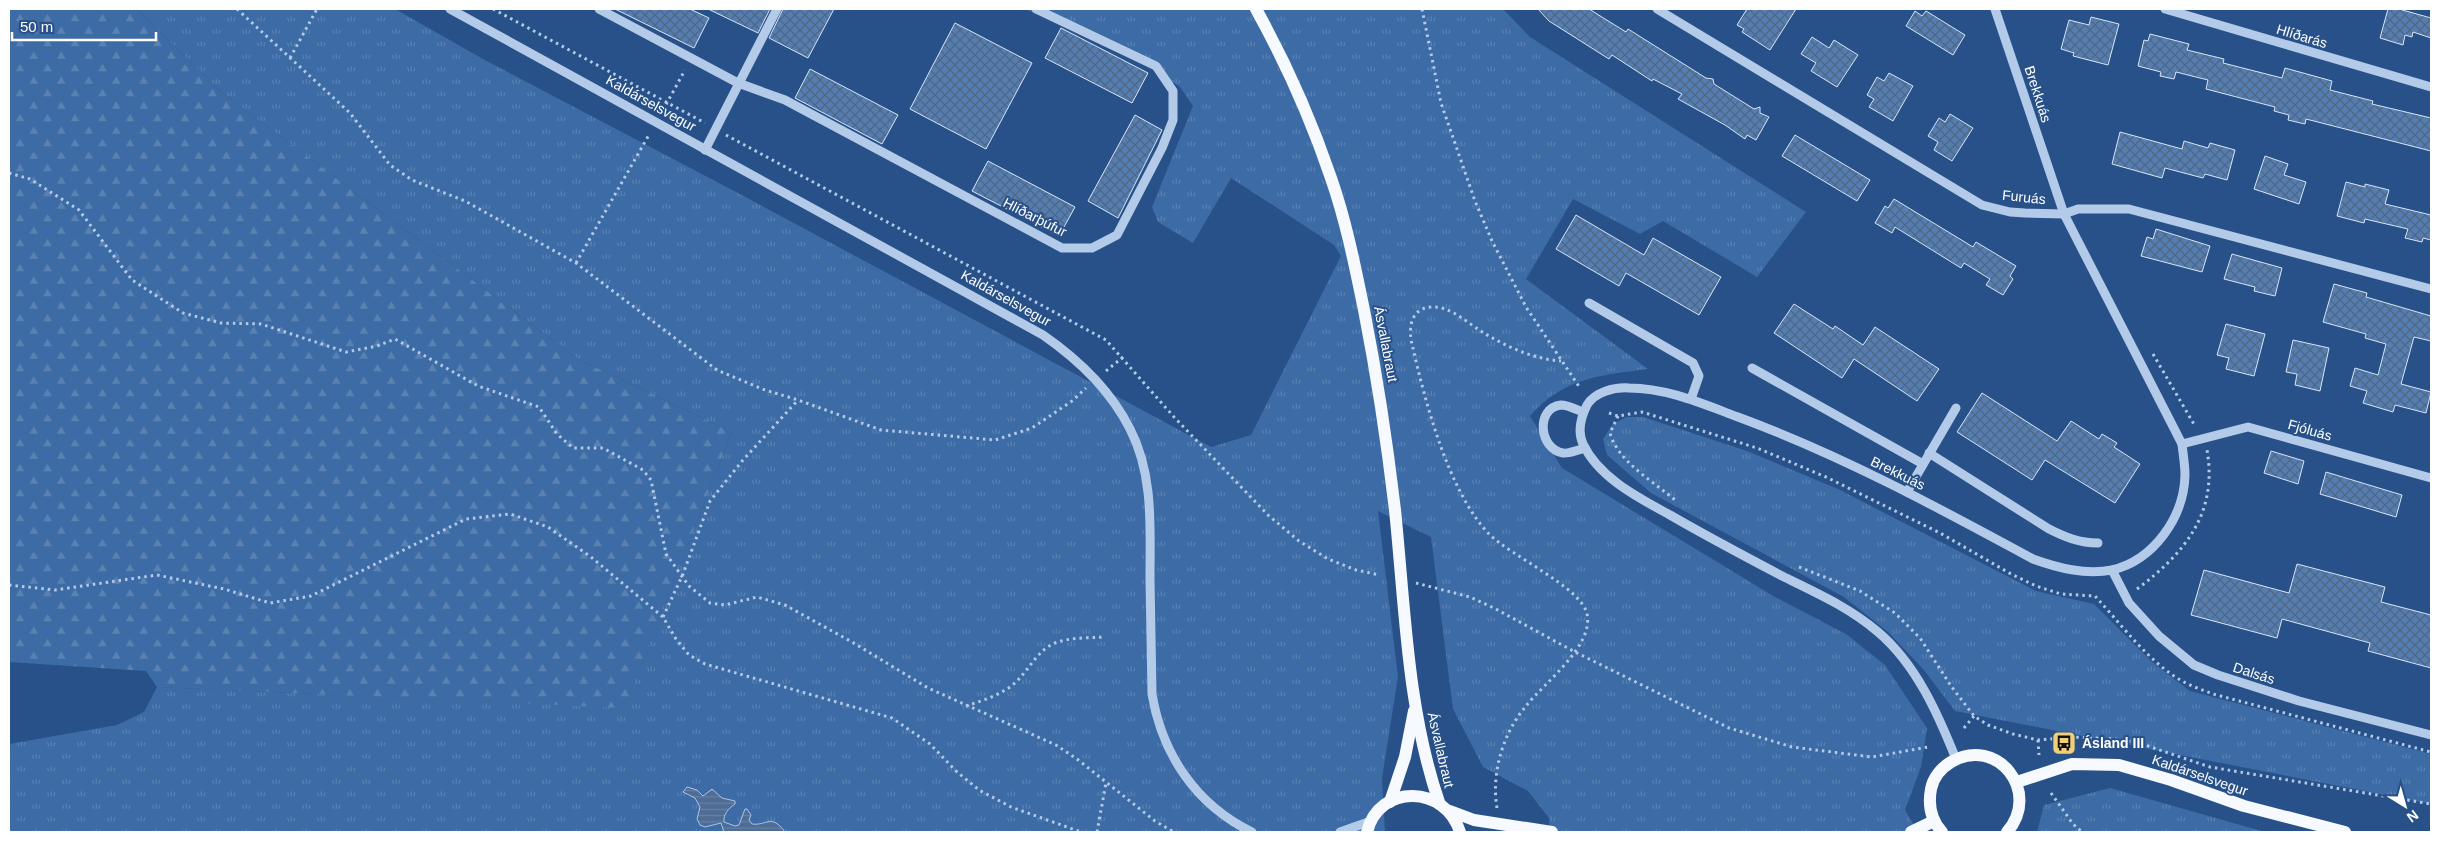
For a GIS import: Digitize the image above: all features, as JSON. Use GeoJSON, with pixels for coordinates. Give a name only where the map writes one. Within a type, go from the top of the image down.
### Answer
{"type":"FeatureCollection","features":[{"type":"Feature","properties":{"kind":"main road","name":"Ásvallabraut"},"geometry":{"type":"LineString","coordinates":[[1256,9],[1286,64],[1309,118],[1332,180],[1353,256],[1376,373],[1388,448],[1415,704],[1427,768],[1439,802]]}},
{"type":"Feature","properties":{"kind":"main road","name":"Ásvallabraut"},"geometry":{"type":"LineString","coordinates":[[1390,802],[1405,757],[1415,704]]}},
{"type":"Feature","properties":{"kind":"main road"},"geometry":{"type":"LineString","coordinates":[[1942,832],[1934,821],[1929,797],[1932,785],[1946,765],[1956,759],[1968,756],[1991,758],[2002,764],[2017,782],[2020,805],[2018,816],[2007,832]]}},
{"type":"Feature","properties":{"kind":"main road","name":"Kaldárselsvegur"},"geometry":{"type":"LineString","coordinates":[[2017,782],[2072,764],[2120,765],[2171,780],[2244,806],[2345,832]]}},
{"type":"Feature","properties":{"kind":"main road"},"geometry":{"type":"LineString","coordinates":[[1369,827],[1380,810],[1390,802],[1411,796],[1425,797],[1439,802],[1450,811],[1458,823],[1460,832]]}},
{"type":"Feature","properties":{"kind":"main road"},"geometry":{"type":"LineString","coordinates":[[1450,811],[1474,820],[1552,832]]}},
{"type":"Feature","properties":{"kind":"main road"},"geometry":{"type":"LineString","coordinates":[[1911,832],[1934,821]]}},
{"type":"Feature","properties":{"kind":"street","name":"Kaldárselsvegur"},"geometry":{"type":"LineString","coordinates":[[450,9],[1044,335],[1076,358],[1096,378],[1130,429],[1142,458],[1148,492],[1152,694],[1156,719],[1168,750],[1189,782],[1206,802],[1225,817],[1252,832]]}},
{"type":"Feature","properties":{"kind":"street","name":"Hlíðarþúfur"},"geometry":{"type":"LineString","coordinates":[[599,9],[738,83],[785,100],[1062,248],[1092,248],[1117,235],[1162,148],[1173,120],[1173,91],[1156,66],[1036,9]]}},
{"type":"Feature","properties":{"kind":"street"},"geometry":{"type":"LineString","coordinates":[[705,150],[777,9]]}},
{"type":"Feature","properties":{"kind":"street","name":"Furuás"},"geometry":{"type":"LineString","coordinates":[[1657,9],[1982,205],[2010,212],[2064,214],[2078,209],[2129,209],[2431,289]]}},
{"type":"Feature","properties":{"kind":"street","name":"Brekkuás"},"geometry":{"type":"LineString","coordinates":[[1583,412],[1590,400],[1601,393],[1624,388],[1636,388],[1691,399],[1772,429],[1907,492],[2041,562],[2068,570],[2112,570],[2129,563],[2148,551],[2161,539],[2172,524],[2183,492],[2185,475],[2182,444],[2064,214],[1995,9]]}},
{"type":"Feature","properties":{"kind":"street","name":"Hlíðarás"},"geometry":{"type":"LineString","coordinates":[[2165,9],[2431,87]]}},
{"type":"Feature","properties":{"kind":"street"},"geometry":{"type":"LineString","coordinates":[[1589,303],[1693,363],[1699,376],[1691,399]]}},
{"type":"Feature","properties":{"kind":"street"},"geometry":{"type":"LineString","coordinates":[[1752,368],[1923,464]]}},
{"type":"Feature","properties":{"kind":"street"},"geometry":{"type":"LineString","coordinates":[[1585,448],[1564,453],[1550,446],[1544,436],[1543,426],[1549,412],[1555,407],[1563,405],[1583,412],[1580,434],[1585,448],[1612,479],[1647,502],[1710,538],[1839,605],[1881,634],[1915,673],[1948,737],[1956,759]]}},
{"type":"Feature","properties":{"kind":"street"},"geometry":{"type":"LineString","coordinates":[[1907,492],[1956,408]]}},
{"type":"Feature","properties":{"kind":"street","name":"Fjóluás"},"geometry":{"type":"LineString","coordinates":[[2182,444],[2248,427],[2431,478]]}},
{"type":"Feature","properties":{"kind":"street"},"geometry":{"type":"LineString","coordinates":[[1929,453],[2049,529],[2066,538],[2083,543],[2098,543]]}},
{"type":"Feature","properties":{"kind":"street","name":"Dalsás"},"geometry":{"type":"LineString","coordinates":[[2112,570],[2128,603],[2159,636],[2194,665],[2218,675],[2299,701],[2431,735]]}},
{"type":"Feature","properties":{"kind":"street"},"geometry":{"type":"LineString","coordinates":[[1340,832],[1369,827]]}},
{"type":"Feature","properties":{"kind":"path"},"geometry":{"type":"LineString","coordinates":[[237,9],[350,113],[390,165],[412,180],[465,201],[576,263],[717,370],[762,389],[882,430],[995,440],[1032,428],[1072,401],[1096,378],[1123,357]]}},
{"type":"Feature","properties":{"kind":"path"},"geometry":{"type":"LineString","coordinates":[[290,58],[317,9]]}},
{"type":"Feature","properties":{"kind":"path"},"geometry":{"type":"LineString","coordinates":[[1422,9],[1441,103],[1475,202],[1508,272],[1534,320],[1580,388]]}},
{"type":"Feature","properties":{"kind":"path"},"geometry":{"type":"LineString","coordinates":[[576,263],[692,58]]}},
{"type":"Feature","properties":{"kind":"path"},"geometry":{"type":"LineString","coordinates":[[9,174],[30,179],[79,210],[132,280],[183,314],[221,322],[261,324],[346,352],[377,346],[396,339],[478,386],[539,407],[557,434],[573,448],[603,448],[643,470],[651,480],[666,554],[683,574],[689,586],[710,603],[725,605],[757,597],[785,605],[852,642],[928,688],[1056,745],[1174,832]]}},
{"type":"Feature","properties":{"kind":"path"},"geometry":{"type":"LineString","coordinates":[[1499,816],[1494,781],[1498,764],[1513,725],[1525,707],[1575,652],[1586,630],[1587,614],[1580,600],[1566,588],[1510,552],[1489,534],[1468,508],[1454,478],[1418,369],[1410,335],[1412,319],[1419,310],[1430,307],[1443,308],[1507,346],[1546,360],[1561,361]]}},
{"type":"Feature","properties":{"kind":"path"},"geometry":{"type":"LineString","coordinates":[[663,617],[683,574],[710,501],[743,460],[798,400]]}},
{"type":"Feature","properties":{"kind":"path"},"geometry":{"type":"LineString","coordinates":[[1609,413],[1618,416],[1642,412],[1757,448],[1826,477],[1940,532],[2011,574],[2036,586],[2061,594],[2095,596],[2138,643],[2170,672],[2184,682],[2213,694],[2431,752]]}},
{"type":"Feature","properties":{"kind":"path"},"geometry":{"type":"LineString","coordinates":[[1618,416],[1610,433],[1613,443],[1631,463],[1680,504]]}},
{"type":"Feature","properties":{"kind":"path"},"geometry":{"type":"LineString","coordinates":[[9,585],[55,590],[158,575],[224,589],[270,603],[311,596],[405,551],[466,519],[510,514],[548,528],[591,557],[663,617],[676,639],[689,655],[705,664],[892,718],[930,744],[956,771],[979,790],[1011,807],[1081,832]]}},
{"type":"Feature","properties":{"kind":"path"},"geometry":{"type":"LineString","coordinates":[[1796,565],[1860,591],[1895,613],[1920,638],[1951,686],[1974,716],[2004,731],[2038,740],[2073,737],[2115,739],[2139,744],[2210,767],[2431,804]]}},
{"type":"Feature","properties":{"kind":"path"},"geometry":{"type":"LineString","coordinates":[[1412,582],[1470,597],[1575,652],[1730,728],[1792,747],[1872,758],[1928,747]]}},
{"type":"Feature","properties":{"kind":"path"},"geometry":{"type":"LineString","coordinates":[[966,706],[1002,692],[1016,682],[1036,657],[1054,644],[1070,640],[1105,637]]}},
{"type":"Feature","properties":{"kind":"path"},"geometry":{"type":"LineString","coordinates":[[1964,728],[1974,716]]}},
{"type":"Feature","properties":{"kind":"path"},"geometry":{"type":"LineString","coordinates":[[2038,740],[2039,755]]}},
{"type":"Feature","properties":{"kind":"path"},"geometry":{"type":"LineString","coordinates":[[1097,832],[1106,783]]}},
{"type":"Feature","properties":{"kind":"path"},"geometry":{"type":"LineString","coordinates":[[2051,793],[2072,824],[2082,832]]}},
{"type":"Feature","properties":{"kind":"green space"},"geometry":{"type":"Polygon","coordinates":[[[9,9],[137,9],[221,92],[578,359],[732,432],[624,708],[157,687],[146,671],[9,662],[9,9]]]}},
{"type":"Feature","properties":{"kind":"green space"},"geometry":{"type":"Polygon","coordinates":[[[137,9],[395,9],[483,59],[738,193],[1211,447],[1251,435],[1341,256],[1334,245],[1231,178],[1193,243],[1158,222],[1152,207],[1193,106],[1180,87],[1143,62],[1086,32],[1024,9],[1503,9],[1530,37],[1806,212],[1757,277],[1663,221],[1640,234],[1573,199],[1526,279],[1648,369],[1599,376],[1569,386],[1543,403],[1530,416],[1562,468],[1775,597],[1846,634],[1885,665],[1927,728],[1921,767],[1905,810],[1918,832],[1550,832],[1549,818],[1528,791],[1483,767],[1453,709],[1431,537],[1378,511],[1398,677],[1382,778],[1385,832],[9,832],[9,744],[117,725],[144,712],[157,687],[624,707],[732,432],[578,359],[221,92],[137,9]]]}},
{"type":"Feature","properties":{"kind":"green space"},"geometry":{"type":"Polygon","coordinates":[[[1627,417],[1643,417],[1747,451],[1838,489],[2036,591],[2094,604],[2151,661],[2190,691],[2431,754],[2431,804],[1955,711],[1924,670],[1888,632],[1844,597],[1651,493],[1607,455],[1603,439],[1613,424],[1627,417]]]}},
{"type":"Feature","properties":{"kind":"green space"},"geometry":{"type":"Polygon","coordinates":[[[2110,788],[2265,832],[2037,832],[2044,805],[2110,788]]]}},
{"type":"Feature","properties":{"kind":"shaded area"},"geometry":{"type":"Polygon","coordinates":[[[687,787],[697,790],[703,796],[712,789],[722,798],[735,801],[735,804],[725,814],[724,822],[735,826],[739,825],[745,809],[747,809],[751,815],[749,820],[752,824],[772,822],[780,826],[785,832],[724,832],[721,823],[705,827],[700,825],[697,819],[700,807],[695,798],[683,792],[687,787]]]}},
{"type":"Feature","properties":{"kind":"building"},"geometry":{"type":"Polygon","coordinates":[[[615,9],[690,9],[709,18],[694,48],[615,9]]]}},
{"type":"Feature","properties":{"kind":"building"},"geometry":{"type":"Polygon","coordinates":[[[708,9],[770,9],[758,33],[708,9]]]}},
{"type":"Feature","properties":{"kind":"building"},"geometry":{"type":"Polygon","coordinates":[[[783,9],[834,9],[808,58],[769,38],[783,9]]]}},
{"type":"Feature","properties":{"kind":"building"},"geometry":{"type":"Polygon","coordinates":[[[1538,9],[1589,9],[1626,32],[1628,29],[1706,78],[1713,79],[1714,84],[1754,109],[1760,107],[1760,113],[1769,117],[1756,140],[1747,135],[1745,139],[1725,125],[1678,99],[1682,94],[1653,79],[1652,81],[1612,55],[1609,59],[1549,21],[1538,9]]]}},
{"type":"Feature","properties":{"kind":"building"},"geometry":{"type":"Polygon","coordinates":[[[1747,9],[1796,9],[1770,50],[1742,32],[1744,29],[1737,25],[1747,9]]]}},
{"type":"Feature","properties":{"kind":"building"},"geometry":{"type":"Polygon","coordinates":[[[2388,9],[2399,9],[2431,18],[2431,38],[2413,32],[2412,37],[2405,35],[2403,45],[2380,38],[2388,9]]]}},
{"type":"Feature","properties":{"kind":"building"},"geometry":{"type":"Polygon","coordinates":[[[1915,11],[1922,16],[1926,11],[1965,35],[1953,55],[1906,26],[1915,11]]]}},
{"type":"Feature","properties":{"kind":"building"},"geometry":{"type":"Polygon","coordinates":[[[2091,17],[2119,24],[2108,65],[2073,56],[2074,53],[2061,49],[2069,20],[2089,25],[2091,17]]]}},
{"type":"Feature","properties":{"kind":"building"},"geometry":{"type":"Polygon","coordinates":[[[955,23],[1032,63],[986,149],[910,109],[955,23]]]}},
{"type":"Feature","properties":{"kind":"building"},"geometry":{"type":"Polygon","coordinates":[[[1061,28],[1148,73],[1132,103],[1045,58],[1061,28]]]}},
{"type":"Feature","properties":{"kind":"building"},"geometry":{"type":"Polygon","coordinates":[[[2150,34],[2189,44],[2187,50],[2224,59],[2223,63],[2282,78],[2285,68],[2332,81],[2330,90],[2373,101],[2372,104],[2431,118],[2431,151],[2306,119],[2305,124],[2288,120],[2289,115],[2274,111],[2275,107],[2206,89],[2208,80],[2176,72],[2174,79],[2160,76],[2161,72],[2138,66],[2144,40],[2148,41],[2150,34]]]}},
{"type":"Feature","properties":{"kind":"building"},"geometry":{"type":"Polygon","coordinates":[[[1812,37],[1829,48],[1834,40],[1858,55],[1837,87],[1811,71],[1816,63],[1801,54],[1812,37]]]}},
{"type":"Feature","properties":{"kind":"building"},"geometry":{"type":"Polygon","coordinates":[[[810,69],[898,115],[882,144],[795,98],[810,69]]]}},
{"type":"Feature","properties":{"kind":"building"},"geometry":{"type":"Polygon","coordinates":[[[1889,73],[1913,86],[1893,121],[1869,107],[1874,99],[1867,95],[1877,77],[1884,81],[1889,73]]]}},
{"type":"Feature","properties":{"kind":"building"},"geometry":{"type":"Polygon","coordinates":[[[1950,114],[1973,128],[1952,161],[1934,150],[1938,142],[1928,136],[1939,118],[1945,122],[1950,114]]]}},
{"type":"Feature","properties":{"kind":"building"},"geometry":{"type":"Polygon","coordinates":[[[1135,115],[1162,130],[1118,218],[1088,201],[1135,115]]]}},
{"type":"Feature","properties":{"kind":"building"},"geometry":{"type":"Polygon","coordinates":[[[2120,132],[2182,149],[2184,141],[2208,148],[2210,143],[2235,150],[2227,180],[2205,174],[2203,178],[2165,168],[2162,178],[2112,164],[2120,132]]]}},
{"type":"Feature","properties":{"kind":"building"},"geometry":{"type":"Polygon","coordinates":[[[1795,135],[1870,180],[1857,201],[1782,156],[1795,135]]]}},
{"type":"Feature","properties":{"kind":"building"},"geometry":{"type":"Polygon","coordinates":[[[2265,156],[2288,164],[2284,175],[2306,182],[2299,204],[2254,189],[2265,156]]]}},
{"type":"Feature","properties":{"kind":"building"},"geometry":{"type":"Polygon","coordinates":[[[988,161],[1075,207],[1059,236],[972,191],[988,161]]]}},
{"type":"Feature","properties":{"kind":"building"},"geometry":{"type":"Polygon","coordinates":[[[2346,182],[2365,187],[2365,184],[2389,190],[2385,204],[2431,215],[2431,240],[2423,238],[2422,242],[2405,238],[2408,229],[2365,219],[2364,223],[2337,216],[2346,182]]]}},
{"type":"Feature","properties":{"kind":"building"},"geometry":{"type":"Polygon","coordinates":[[[1894,199],[1973,247],[1976,242],[2016,266],[2010,276],[2013,279],[2003,295],[1986,285],[1990,279],[1964,263],[1961,268],[1895,227],[1892,233],[1875,223],[1885,206],[1888,208],[1894,199]]]}},
{"type":"Feature","properties":{"kind":"building"},"geometry":{"type":"Polygon","coordinates":[[[1576,215],[1644,255],[1653,238],[1721,277],[1699,315],[1626,273],[1619,286],[1556,249],[1576,215]]]}},
{"type":"Feature","properties":{"kind":"building"},"geometry":{"type":"Polygon","coordinates":[[[2156,229],[2210,246],[2202,272],[2141,256],[2147,237],[2153,239],[2156,229]]]}},
{"type":"Feature","properties":{"kind":"building"},"geometry":{"type":"Polygon","coordinates":[[[2232,254],[2282,268],[2275,296],[2254,291],[2255,287],[2224,279],[2232,254]]]}},
{"type":"Feature","properties":{"kind":"building"},"geometry":{"type":"Polygon","coordinates":[[[2334,284],[2367,293],[2366,297],[2431,316],[2431,341],[2414,337],[2401,384],[2431,392],[2426,413],[2395,405],[2393,412],[2363,403],[2367,391],[2350,386],[2355,368],[2378,375],[2386,344],[2365,338],[2366,334],[2323,322],[2334,284]]]}},
{"type":"Feature","properties":{"kind":"building"},"geometry":{"type":"Polygon","coordinates":[[[1794,304],[1833,329],[1835,326],[1863,345],[1875,327],[1939,369],[1917,401],[1854,359],[1842,378],[1774,333],[1794,304]]]}},
{"type":"Feature","properties":{"kind":"building"},"geometry":{"type":"Polygon","coordinates":[[[2226,324],[2265,334],[2254,376],[2226,369],[2229,358],[2217,355],[2226,324]]]}},
{"type":"Feature","properties":{"kind":"building"},"geometry":{"type":"Polygon","coordinates":[[[2293,340],[2329,348],[2320,391],[2295,385],[2297,374],[2286,372],[2293,340]]]}},
{"type":"Feature","properties":{"kind":"building"},"geometry":{"type":"Polygon","coordinates":[[[1982,393],[2057,441],[2071,421],[2099,439],[2102,434],[2117,443],[2114,447],[2140,464],[2115,503],[2045,460],[2032,480],[1957,432],[1982,393]]]}},
{"type":"Feature","properties":{"kind":"building"},"geometry":{"type":"Polygon","coordinates":[[[2271,451],[2304,461],[2298,484],[2264,473],[2271,451]]]}},
{"type":"Feature","properties":{"kind":"building"},"geometry":{"type":"Polygon","coordinates":[[[2326,472],[2402,495],[2396,517],[2320,494],[2326,472]]]}},
{"type":"Feature","properties":{"kind":"building"},"geometry":{"type":"Polygon","coordinates":[[[2297,564],[2385,587],[2381,602],[2431,615],[2431,668],[2368,651],[2370,643],[2282,619],[2277,638],[2191,615],[2204,570],[2289,593],[2297,564]]]}},
{"type":"Feature","properties":{"kind":"place","name":"Ásland III"},"geometry":{"type":"Point","coordinates":[2064,743]}}]}
